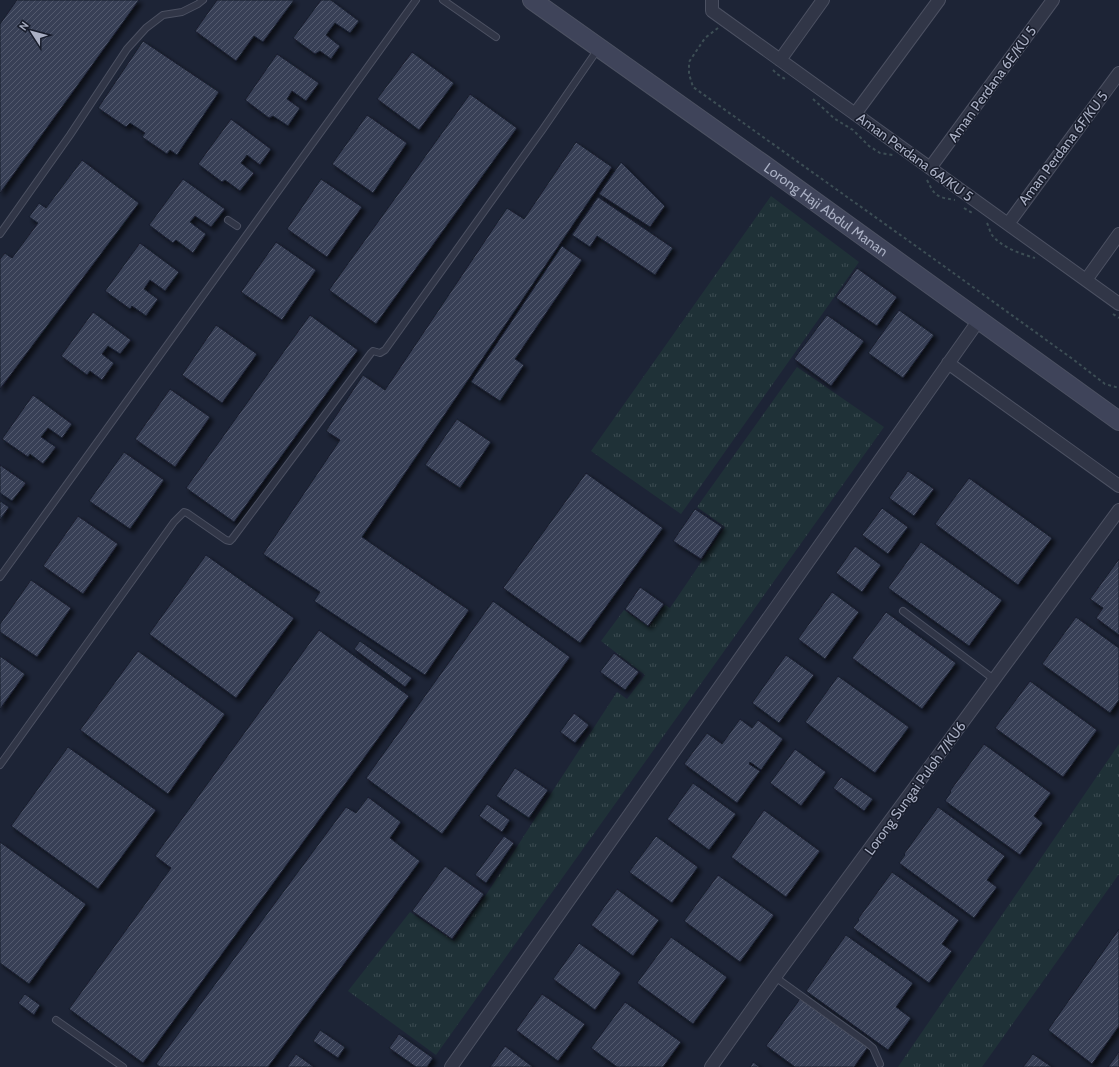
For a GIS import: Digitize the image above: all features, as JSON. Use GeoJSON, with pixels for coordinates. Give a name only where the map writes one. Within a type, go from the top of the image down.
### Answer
{"type":"FeatureCollection","features":[{"type":"Feature","properties":{"kind":"street","name":"Lorong Haji Abdul Manan"},"geometry":{"type":"LineString","coordinates":[[532,0],[763,164],[1119,421]]}},
{"type":"Feature","properties":{"kind":"street"},"geometry":{"type":"LineString","coordinates":[[776,64],[823,0]]}},
{"type":"Feature","properties":{"kind":"street"},"geometry":{"type":"LineString","coordinates":[[855,114],[939,0]]}},
{"type":"Feature","properties":{"kind":"street","name":"Aman Perdana 6E/KU 5"},"geometry":{"type":"LineString","coordinates":[[928,173],[1053,0]]}},
{"type":"Feature","properties":{"kind":"street","name":"Aman Perdana 6A/KU 5"},"geometry":{"type":"LineString","coordinates":[[712,6],[776,64],[855,114],[928,173],[1008,224],[1119,304]]}},
{"type":"Feature","properties":{"kind":"street","name":"Aman Perdana 6F/KU 5"},"geometry":{"type":"LineString","coordinates":[[1008,224],[1119,73]]}},
{"type":"Feature","properties":{"kind":"street"},"geometry":{"type":"LineString","coordinates":[[1086,280],[1119,234]]}},
{"type":"Feature","properties":{"kind":"street"},"geometry":{"type":"LineString","coordinates":[[451,1067],[979,320]]}},
{"type":"Feature","properties":{"kind":"street"},"geometry":{"type":"LineString","coordinates":[[948,363],[1119,486]]}},
{"type":"Feature","properties":{"kind":"street","name":"Lorong Sungai Puloh 7/KU6"},"geometry":{"type":"LineString","coordinates":[[711,1067],[775,977],[1119,510]]}},
{"type":"Feature","properties":{"kind":"lane"},"geometry":{"type":"LineString","coordinates":[[0,234],[127,49],[146,28],[162,15],[182,12],[203,0]]}},
{"type":"Feature","properties":{"kind":"lane"},"geometry":{"type":"LineString","coordinates":[[0,577],[416,0]]}},
{"type":"Feature","properties":{"kind":"lane"},"geometry":{"type":"LineString","coordinates":[[444,0],[496,38]]}},
{"type":"Feature","properties":{"kind":"lane"},"geometry":{"type":"LineString","coordinates":[[0,765],[174,522],[184,512],[226,540],[232,539],[371,353],[373,351],[380,353],[385,350],[599,48]]}},
{"type":"Feature","properties":{"kind":"lane"},"geometry":{"type":"LineString","coordinates":[[228,220],[237,226]]}},
{"type":"Feature","properties":{"kind":"lane"},"geometry":{"type":"LineString","coordinates":[[904,611],[995,680]]}},
{"type":"Feature","properties":{"kind":"lane"},"geometry":{"type":"LineString","coordinates":[[775,977],[867,1043],[873,1048],[880,1064]]}},
{"type":"Feature","properties":{"kind":"lane"},"geometry":{"type":"LineString","coordinates":[[56,1020],[123,1067]]}},
{"type":"Feature","properties":{"kind":"path"},"geometry":{"type":"LineString","coordinates":[[718,28],[705,38],[689,62],[689,74],[693,87],[935,259],[1105,384],[1119,388]]}},
{"type":"Feature","properties":{"kind":"path"},"geometry":{"type":"LineString","coordinates":[[776,64],[777,74],[788,81]]}},
{"type":"Feature","properties":{"kind":"path"},"geometry":{"type":"LineString","coordinates":[[810,97],[835,119],[853,130],[869,146],[880,153],[896,156]]}},
{"type":"Feature","properties":{"kind":"path"},"geometry":{"type":"LineString","coordinates":[[928,173],[934,194],[945,199],[955,200],[959,204]]}},
{"type":"Feature","properties":{"kind":"path"},"geometry":{"type":"LineString","coordinates":[[963,206],[975,215]]}},
{"type":"Feature","properties":{"kind":"path"},"geometry":{"type":"LineString","coordinates":[[986,221],[992,235],[1002,243],[1018,252],[1040,261]]}},
{"type":"Feature","properties":{"kind":"path"},"geometry":{"type":"LineString","coordinates":[[1108,311],[1119,318]]}},
{"type":"Feature","properties":{"kind":"green space"},"geometry":{"type":"Polygon","coordinates":[[[771,196],[859,262],[681,514],[591,451],[771,196]]]}},
{"type":"Feature","properties":{"kind":"green space"},"geometry":{"type":"Polygon","coordinates":[[[797,367],[884,427],[436,1055],[348,991],[410,912],[454,941],[486,895],[617,692],[627,699],[645,675],[601,641],[624,610],[649,627],[665,605],[670,608],[725,527],[697,507],[797,367]]]}},
{"type":"Feature","properties":{"kind":"green space"},"geometry":{"type":"Polygon","coordinates":[[[1119,744],[1119,874],[982,1067],[898,1067],[1119,744]]]}},
{"type":"Feature","properties":{"kind":"building"},"geometry":{"type":"Polygon","coordinates":[[[17,0],[139,0],[0,193],[0,24],[17,0]]]}},
{"type":"Feature","properties":{"kind":"building"},"geometry":{"type":"Polygon","coordinates":[[[217,0],[294,0],[263,42],[254,36],[236,61],[195,31],[217,0]]]}},
{"type":"Feature","properties":{"kind":"building"},"geometry":{"type":"Polygon","coordinates":[[[321,0],[331,0],[359,21],[350,33],[335,23],[326,35],[340,46],[331,59],[320,51],[315,54],[293,38],[321,0]]]}},
{"type":"Feature","properties":{"kind":"building"},"geometry":{"type":"Polygon","coordinates":[[[143,41],[219,92],[177,155],[170,150],[167,154],[142,137],[145,133],[130,123],[126,127],[98,108],[143,41]]]}},
{"type":"Feature","properties":{"kind":"building"},"geometry":{"type":"Polygon","coordinates":[[[412,52],[454,83],[419,130],[377,99],[412,52]]]}},
{"type":"Feature","properties":{"kind":"building"},"geometry":{"type":"Polygon","coordinates":[[[277,54],[319,83],[306,101],[292,91],[287,99],[300,108],[288,126],[273,116],[269,118],[245,100],[277,54]]]}},
{"type":"Feature","properties":{"kind":"building"},"geometry":{"type":"Polygon","coordinates":[[[470,94],[517,128],[376,324],[329,290],[470,94]]]}},
{"type":"Feature","properties":{"kind":"building"},"geometry":{"type":"Polygon","coordinates":[[[367,115],[407,143],[373,193],[332,164],[367,115]]]}},
{"type":"Feature","properties":{"kind":"building"},"geometry":{"type":"Polygon","coordinates":[[[231,119],[271,149],[260,165],[247,155],[241,163],[254,173],[240,191],[225,180],[222,182],[198,164],[231,119]]]}},
{"type":"Feature","properties":{"kind":"building"},"geometry":{"type":"Polygon","coordinates":[[[576,142],[612,167],[362,537],[469,610],[425,675],[314,601],[320,592],[263,554],[340,440],[326,431],[363,375],[385,390],[507,208],[524,219],[576,142]]]}},
{"type":"Feature","properties":{"kind":"building"},"geometry":{"type":"Polygon","coordinates":[[[82,160],[139,203],[0,389],[0,259],[5,253],[12,258],[38,223],[29,217],[39,203],[46,208],[82,160]]]}},
{"type":"Feature","properties":{"kind":"building"},"geometry":{"type":"Polygon","coordinates":[[[621,162],[665,206],[650,227],[599,194],[621,162]]]}},
{"type":"Feature","properties":{"kind":"building"},"geometry":{"type":"Polygon","coordinates":[[[183,179],[225,209],[211,227],[195,216],[190,222],[206,234],[193,253],[176,240],[173,243],[149,225],[183,179]]]}},
{"type":"Feature","properties":{"kind":"building"},"geometry":{"type":"Polygon","coordinates":[[[321,179],[362,207],[327,257],[287,229],[321,179]]]}},
{"type":"Feature","properties":{"kind":"building"},"geometry":{"type":"Polygon","coordinates":[[[598,197],[673,248],[655,275],[597,236],[590,247],[572,235],[598,197]]]}},
{"type":"Feature","properties":{"kind":"building"},"geometry":{"type":"Polygon","coordinates":[[[276,242],[316,270],[282,320],[241,292],[276,242]]]}},
{"type":"Feature","properties":{"kind":"building"},"geometry":{"type":"Polygon","coordinates":[[[140,243],[179,272],[165,291],[150,280],[144,289],[158,299],[146,316],[132,306],[130,309],[105,291],[140,243]]]}},
{"type":"Feature","properties":{"kind":"building"},"geometry":{"type":"Polygon","coordinates":[[[562,246],[582,260],[515,359],[524,365],[500,401],[471,382],[562,246]]]}},
{"type":"Feature","properties":{"kind":"building"},"geometry":{"type":"Polygon","coordinates":[[[857,268],[897,297],[877,326],[836,298],[857,268]]]}},
{"type":"Feature","properties":{"kind":"building"},"geometry":{"type":"Polygon","coordinates":[[[899,310],[934,335],[903,378],[868,353],[899,310]]]}},
{"type":"Feature","properties":{"kind":"building"},"geometry":{"type":"Polygon","coordinates":[[[93,312],[131,340],[120,354],[108,346],[102,354],[114,363],[102,380],[90,371],[87,375],[61,356],[93,312]]]}},
{"type":"Feature","properties":{"kind":"building"},"geometry":{"type":"Polygon","coordinates":[[[310,315],[358,350],[234,522],[186,488],[310,315]]]}},
{"type":"Feature","properties":{"kind":"building"},"geometry":{"type":"Polygon","coordinates":[[[827,315],[864,341],[831,386],[794,359],[827,315]]]}},
{"type":"Feature","properties":{"kind":"building"},"geometry":{"type":"Polygon","coordinates":[[[216,325],[257,354],[222,403],[182,375],[216,325]]]}},
{"type":"Feature","properties":{"kind":"building"},"geometry":{"type":"Polygon","coordinates":[[[170,389],[210,417],[175,467],[135,439],[170,389]]]}},
{"type":"Feature","properties":{"kind":"building"},"geometry":{"type":"Polygon","coordinates":[[[33,395],[72,424],[62,438],[48,428],[41,437],[56,447],[43,464],[30,454],[28,457],[2,439],[33,395]]]}},
{"type":"Feature","properties":{"kind":"building"},"geometry":{"type":"Polygon","coordinates":[[[457,419],[491,442],[460,488],[425,465],[457,419]]]}},
{"type":"Feature","properties":{"kind":"building"},"geometry":{"type":"Polygon","coordinates":[[[124,452],[164,480],[130,529],[89,501],[124,452]]]}},
{"type":"Feature","properties":{"kind":"building"},"geometry":{"type":"Polygon","coordinates":[[[0,465],[26,483],[12,501],[0,493],[0,465]]]}},
{"type":"Feature","properties":{"kind":"building"},"geometry":{"type":"Polygon","coordinates":[[[908,471],[934,489],[914,516],[889,498],[908,471]]]}},
{"type":"Feature","properties":{"kind":"building"},"geometry":{"type":"Polygon","coordinates":[[[586,473],[663,528],[580,643],[503,588],[586,473]]]}},
{"type":"Feature","properties":{"kind":"building"},"geometry":{"type":"Polygon","coordinates":[[[969,478],[1052,538],[1018,585],[935,524],[969,478]]]}},
{"type":"Feature","properties":{"kind":"building"},"geometry":{"type":"Polygon","coordinates":[[[0,501],[9,507],[0,520],[0,501]]]}},
{"type":"Feature","properties":{"kind":"building"},"geometry":{"type":"Polygon","coordinates":[[[882,508],[908,527],[888,554],[862,535],[882,508]]]}},
{"type":"Feature","properties":{"kind":"building"},"geometry":{"type":"Polygon","coordinates":[[[695,509],[722,527],[701,559],[673,541],[695,509]]]}},
{"type":"Feature","properties":{"kind":"building"},"geometry":{"type":"Polygon","coordinates":[[[78,516],[118,544],[83,594],[43,566],[78,516]]]}},
{"type":"Feature","properties":{"kind":"building"},"geometry":{"type":"Polygon","coordinates":[[[921,542],[1002,600],[969,646],[888,588],[921,542]]]}},
{"type":"Feature","properties":{"kind":"building"},"geometry":{"type":"Polygon","coordinates":[[[855,546],[881,565],[862,592],[836,573],[855,546]]]}},
{"type":"Feature","properties":{"kind":"building"},"geometry":{"type":"Polygon","coordinates":[[[206,555],[294,618],[236,698],[149,634],[206,555]]]}},
{"type":"Feature","properties":{"kind":"building"},"geometry":{"type":"Polygon","coordinates":[[[1119,559],[1119,635],[1096,618],[1103,608],[1090,599],[1119,559]]]}},
{"type":"Feature","properties":{"kind":"building"},"geometry":{"type":"Polygon","coordinates":[[[31,580],[71,608],[37,657],[0,632],[0,624],[31,580]]]}},
{"type":"Feature","properties":{"kind":"building"},"geometry":{"type":"Polygon","coordinates":[[[640,587],[664,604],[648,626],[625,609],[640,587]]]}},
{"type":"Feature","properties":{"kind":"building"},"geometry":{"type":"Polygon","coordinates":[[[832,592],[859,612],[825,659],[798,639],[832,592]]]}},
{"type":"Feature","properties":{"kind":"building"},"geometry":{"type":"Polygon","coordinates":[[[493,601],[570,657],[442,834],[366,778],[493,601]]]}},
{"type":"Feature","properties":{"kind":"building"},"geometry":{"type":"Polygon","coordinates":[[[886,612],[956,663],[922,709],[852,658],[886,612]]]}},
{"type":"Feature","properties":{"kind":"building"},"geometry":{"type":"Polygon","coordinates":[[[1076,617],[1119,648],[1119,700],[1110,713],[1042,664],[1076,617]]]}},
{"type":"Feature","properties":{"kind":"building"},"geometry":{"type":"Polygon","coordinates":[[[319,630],[409,696],[143,1063],[69,1009],[171,868],[155,856],[319,630]]]}},
{"type":"Feature","properties":{"kind":"building"},"geometry":{"type":"Polygon","coordinates":[[[360,641],[412,678],[405,687],[354,649],[360,641]]]}},
{"type":"Feature","properties":{"kind":"building"},"geometry":{"type":"Polygon","coordinates":[[[138,651],[225,714],[168,794],[80,730],[138,651]]]}},
{"type":"Feature","properties":{"kind":"building"},"geometry":{"type":"Polygon","coordinates":[[[614,653],[639,672],[625,690],[600,672],[614,653]]]}},
{"type":"Feature","properties":{"kind":"building"},"geometry":{"type":"Polygon","coordinates":[[[786,655],[814,675],[779,723],[752,703],[786,655]]]}},
{"type":"Feature","properties":{"kind":"building"},"geometry":{"type":"Polygon","coordinates":[[[0,656],[25,674],[0,709],[0,656]]]}},
{"type":"Feature","properties":{"kind":"building"},"geometry":{"type":"Polygon","coordinates":[[[838,676],[909,727],[875,773],[805,722],[838,676]]]}},
{"type":"Feature","properties":{"kind":"building"},"geometry":{"type":"Polygon","coordinates":[[[1030,681],[1097,730],[1063,777],[995,728],[1030,681]]]}},
{"type":"Feature","properties":{"kind":"building"},"geometry":{"type":"Polygon","coordinates":[[[574,713],[589,725],[575,743],[560,732],[574,713]]]}},
{"type":"Feature","properties":{"kind":"building"},"geometry":{"type":"Polygon","coordinates":[[[740,719],[752,728],[758,720],[783,739],[761,770],[750,762],[749,764],[760,771],[737,803],[684,764],[707,733],[722,744],[740,719]]]}},
{"type":"Feature","properties":{"kind":"building"},"geometry":{"type":"Polygon","coordinates":[[[984,744],[1051,793],[1034,816],[1043,823],[1020,855],[945,801],[951,792],[950,791],[984,744]]]}},
{"type":"Feature","properties":{"kind":"building"},"geometry":{"type":"Polygon","coordinates":[[[68,747],[156,810],[98,889],[11,826],[68,747]]]}},
{"type":"Feature","properties":{"kind":"building"},"geometry":{"type":"Polygon","coordinates":[[[795,749],[826,772],[801,806],[770,783],[795,749]]]}},
{"type":"Feature","properties":{"kind":"building"},"geometry":{"type":"Polygon","coordinates":[[[515,768],[548,790],[529,818],[496,796],[515,768]]]}},
{"type":"Feature","properties":{"kind":"building"},"geometry":{"type":"Polygon","coordinates":[[[841,777],[873,799],[864,811],[833,788],[841,777]]]}},
{"type":"Feature","properties":{"kind":"building"},"geometry":{"type":"Polygon","coordinates":[[[693,783],[736,814],[709,850],[667,819],[693,783]]]}},
{"type":"Feature","properties":{"kind":"building"},"geometry":{"type":"Polygon","coordinates":[[[368,797],[401,822],[390,838],[420,861],[268,1067],[160,1067],[156,1064],[346,807],[356,813],[368,797]]]}},
{"type":"Feature","properties":{"kind":"building"},"geometry":{"type":"Polygon","coordinates":[[[487,804],[510,820],[502,832],[479,816],[487,804]]]}},
{"type":"Feature","properties":{"kind":"building"},"geometry":{"type":"Polygon","coordinates":[[[938,807],[1005,856],[987,880],[997,887],[974,918],[899,863],[938,807]]]}},
{"type":"Feature","properties":{"kind":"building"},"geometry":{"type":"Polygon","coordinates":[[[764,810],[820,851],[786,897],[731,857],[764,810]]]}},
{"type":"Feature","properties":{"kind":"building"},"geometry":{"type":"Polygon","coordinates":[[[504,836],[514,843],[486,883],[475,875],[504,836]]]}},
{"type":"Feature","properties":{"kind":"building"},"geometry":{"type":"Polygon","coordinates":[[[656,836],[698,867],[672,903],[629,872],[656,836]]]}},
{"type":"Feature","properties":{"kind":"building"},"geometry":{"type":"Polygon","coordinates":[[[0,842],[86,904],[29,984],[0,963],[0,842]]]}},
{"type":"Feature","properties":{"kind":"building"},"geometry":{"type":"Polygon","coordinates":[[[445,866],[484,894],[452,939],[412,911],[445,866]]]}},
{"type":"Feature","properties":{"kind":"building"},"geometry":{"type":"Polygon","coordinates":[[[892,872],[959,920],[942,944],[952,951],[929,983],[853,928],[892,872]]]}},
{"type":"Feature","properties":{"kind":"building"},"geometry":{"type":"Polygon","coordinates":[[[718,875],[774,915],[740,962],[684,921],[718,875]]]}},
{"type":"Feature","properties":{"kind":"building"},"geometry":{"type":"Polygon","coordinates":[[[617,889],[659,920],[633,956],[591,925],[617,889]]]}},
{"type":"Feature","properties":{"kind":"building"},"geometry":{"type":"Polygon","coordinates":[[[1119,929],[1119,1026],[1092,1064],[1048,1030],[1119,929]]]}},
{"type":"Feature","properties":{"kind":"building"},"geometry":{"type":"Polygon","coordinates":[[[846,935],[913,983],[896,1007],[911,1018],[888,1050],[806,991],[846,935]]]}},
{"type":"Feature","properties":{"kind":"building"},"geometry":{"type":"Polygon","coordinates":[[[671,937],[727,977],[693,1024],[637,983],[671,937]]]}},
{"type":"Feature","properties":{"kind":"building"},"geometry":{"type":"Polygon","coordinates":[[[579,943],[621,973],[595,1010],[553,979],[579,943]]]}},
{"type":"Feature","properties":{"kind":"building"},"geometry":{"type":"Polygon","coordinates":[[[25,994],[40,1005],[34,1015],[18,1003],[25,994]]]}},
{"type":"Feature","properties":{"kind":"building"},"geometry":{"type":"Polygon","coordinates":[[[542,994],[585,1024],[558,1061],[516,1030],[542,994]]]}},
{"type":"Feature","properties":{"kind":"building"},"geometry":{"type":"Polygon","coordinates":[[[800,999],[868,1047],[854,1067],[795,1067],[766,1046],[800,999]]]}},
{"type":"Feature","properties":{"kind":"building"},"geometry":{"type":"Polygon","coordinates":[[[625,1002],[681,1042],[663,1067],[617,1067],[591,1048],[625,1002]]]}},
{"type":"Feature","properties":{"kind":"building"},"geometry":{"type":"Polygon","coordinates":[[[320,1030],[345,1047],[338,1058],[313,1041],[320,1030]]]}},
{"type":"Feature","properties":{"kind":"building"},"geometry":{"type":"Polygon","coordinates":[[[399,1034],[433,1058],[427,1067],[416,1067],[389,1048],[399,1034]]]}},
{"type":"Feature","properties":{"kind":"building"},"geometry":{"type":"Polygon","coordinates":[[[505,1046],[533,1067],[490,1067],[505,1046]]]}},
{"type":"Feature","properties":{"kind":"building"},"geometry":{"type":"Polygon","coordinates":[[[1119,1052],[1119,1067],[1108,1067],[1119,1052]]]}},
{"type":"Feature","properties":{"kind":"building"},"geometry":{"type":"Polygon","coordinates":[[[296,1054],[314,1067],[287,1067],[296,1054]]]}},
{"type":"Feature","properties":{"kind":"building"},"geometry":{"type":"Polygon","coordinates":[[[1033,1054],[1052,1067],[1023,1067],[1033,1054]]]}},
{"type":"Feature","properties":{"kind":"building"},"geometry":{"type":"Polygon","coordinates":[[[753,1062],[760,1067],[750,1067],[753,1062]]]}}]}
